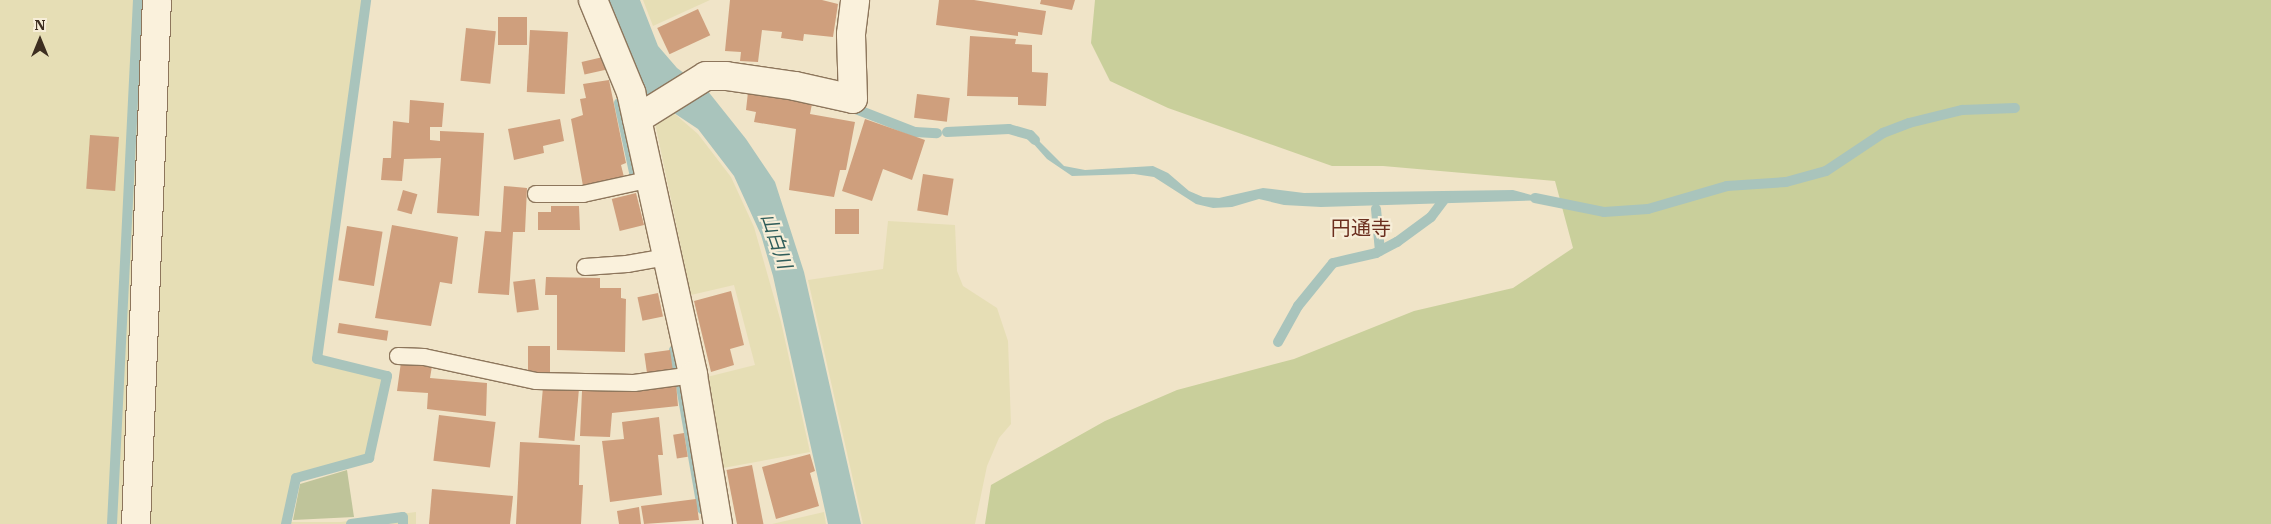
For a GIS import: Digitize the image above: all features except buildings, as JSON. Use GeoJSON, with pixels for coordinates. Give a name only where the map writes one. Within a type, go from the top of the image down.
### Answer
{"type":"FeatureCollection","features":[{"type":"Feature","properties":{"kind":"street"},"geometry":{"type":"LineString","coordinates":[[136,524],[157,0]]}},
{"type":"Feature","properties":{"kind":"street"},"geometry":{"type":"LineString","coordinates":[[593,0],[632,92],[693,375],[718,524]]}},
{"type":"Feature","properties":{"kind":"street"},"geometry":{"type":"LineString","coordinates":[[637,119],[706,76],[726,76],[795,86],[853,99],[851,34],[855,0]]}},
{"type":"Feature","properties":{"kind":"lane"},"geometry":{"type":"LineString","coordinates":[[536,194],[583,194],[650,179]]}},
{"type":"Feature","properties":{"kind":"lane"},"geometry":{"type":"LineString","coordinates":[[585,267],[627,264],[667,257]]}},
{"type":"Feature","properties":{"kind":"lane"},"geometry":{"type":"LineString","coordinates":[[398,356],[424,357],[536,381],[634,383],[693,375]]}},
{"type":"Feature","properties":{"kind":"shaded area"},"geometry":{"type":"Polygon","coordinates":[[[0,0],[145,0],[122,524],[0,524],[0,0]]]}},
{"type":"Feature","properties":{"kind":"shaded area"},"geometry":{"type":"Polygon","coordinates":[[[171,0],[368,0],[319,357],[391,374],[370,460],[298,480],[289,522],[341,522],[416,512],[416,524],[149,524],[171,0]]]}},
{"type":"Feature","properties":{"kind":"shaded area"},"geometry":{"type":"Polygon","coordinates":[[[643,0],[710,0],[653,26],[643,0]]]}},
{"type":"Feature","properties":{"kind":"shaded area"},"geometry":{"type":"Polygon","coordinates":[[[669,109],[698,134],[731,177],[754,227],[781,322],[810,452],[723,468],[707,377],[755,365],[734,285],[691,295],[654,118],[669,109]]]}},
{"type":"Feature","properties":{"kind":"shaded area"},"geometry":{"type":"Polygon","coordinates":[[[888,221],[955,225],[957,271],[963,286],[997,308],[1008,341],[1011,424],[999,438],[987,466],[975,524],[863,524],[808,280],[883,269],[888,221]]]}},
{"type":"Feature","properties":{"kind":"shaded area"},"geometry":{"type":"Polygon","coordinates":[[[824,512],[826,524],[772,524],[824,512]]]}},
{"type":"Feature","properties":{"kind":"green space"},"geometry":{"type":"Polygon","coordinates":[[[1095,0],[2271,0],[2271,524],[985,524],[991,485],[1105,421],[1177,390],[1294,359],[1414,311],[1513,288],[1573,248],[1555,181],[1383,166],[1332,166],[1168,108],[1110,81],[1091,43],[1095,0]]]}},
{"type":"Feature","properties":{"kind":"green space"},"geometry":{"type":"Polygon","coordinates":[[[347,470],[354,517],[293,520],[300,484],[347,470]]]}},
{"type":"Feature","properties":{"kind":"water","name":"山白川"},"geometry":{"type":"Polygon","coordinates":[[[607,0],[640,0],[658,46],[677,68],[707,90],[746,139],[775,182],[804,272],[861,524],[828,524],[773,276],[761,235],[734,176],[698,129],[647,95],[607,0]]]}},
{"type":"Feature","properties":{"kind":"water"},"geometry":{"type":"Polygon","coordinates":[[[1029,131],[1064,166],[1085,170],[1153,166],[1168,173],[1189,191],[1203,197],[1219,198],[1263,188],[1304,193],[1513,190],[1549,200],[1321,207],[1284,205],[1259,199],[1232,207],[1213,208],[1196,204],[1154,177],[1134,174],[1072,176],[1047,159],[1023,132],[1029,131]]]}},
{"type":"Feature","properties":{"kind":"waterway"},"geometry":{"type":"LineString","coordinates":[[112,524],[138,0]]}},
{"type":"Feature","properties":{"kind":"waterway"},"geometry":{"type":"LineString","coordinates":[[286,524],[296,478],[369,458],[387,376],[317,359],[366,0]]}},
{"type":"Feature","properties":{"kind":"waterway"},"geometry":{"type":"LineString","coordinates":[[619,103],[635,177]]}},
{"type":"Feature","properties":{"kind":"waterway"},"geometry":{"type":"LineString","coordinates":[[848,106],[915,132],[937,133]]}},
{"type":"Feature","properties":{"kind":"waterway"},"geometry":{"type":"LineString","coordinates":[[1535,198],[1604,212],[1648,209],[1727,186],[1786,182],[1826,171],[1883,133],[1909,123],[1962,110],[2015,108]]}},
{"type":"Feature","properties":{"kind":"waterway"},"geometry":{"type":"LineString","coordinates":[[947,132],[1009,129],[1030,135],[1035,140]]}},
{"type":"Feature","properties":{"kind":"waterway"},"geometry":{"type":"LineString","coordinates":[[1278,342],[1298,306],[1333,263],[1376,253],[1397,242],[1431,217],[1446,197]]}},
{"type":"Feature","properties":{"kind":"waterway"},"geometry":{"type":"LineString","coordinates":[[1376,209],[1380,251]]}},
{"type":"Feature","properties":{"kind":"waterway"},"geometry":{"type":"LineString","coordinates":[[674,350],[678,373]]}},
{"type":"Feature","properties":{"kind":"waterway"},"geometry":{"type":"LineString","coordinates":[[680,381],[702,509]]}},
{"type":"Feature","properties":{"kind":"waterway"},"geometry":{"type":"LineString","coordinates":[[351,524],[403,517],[403,524]]}},
{"type":"Feature","properties":{"kind":"district","name":"円通寺"},"geometry":{"type":"Point","coordinates":[1361,227]}}]}
